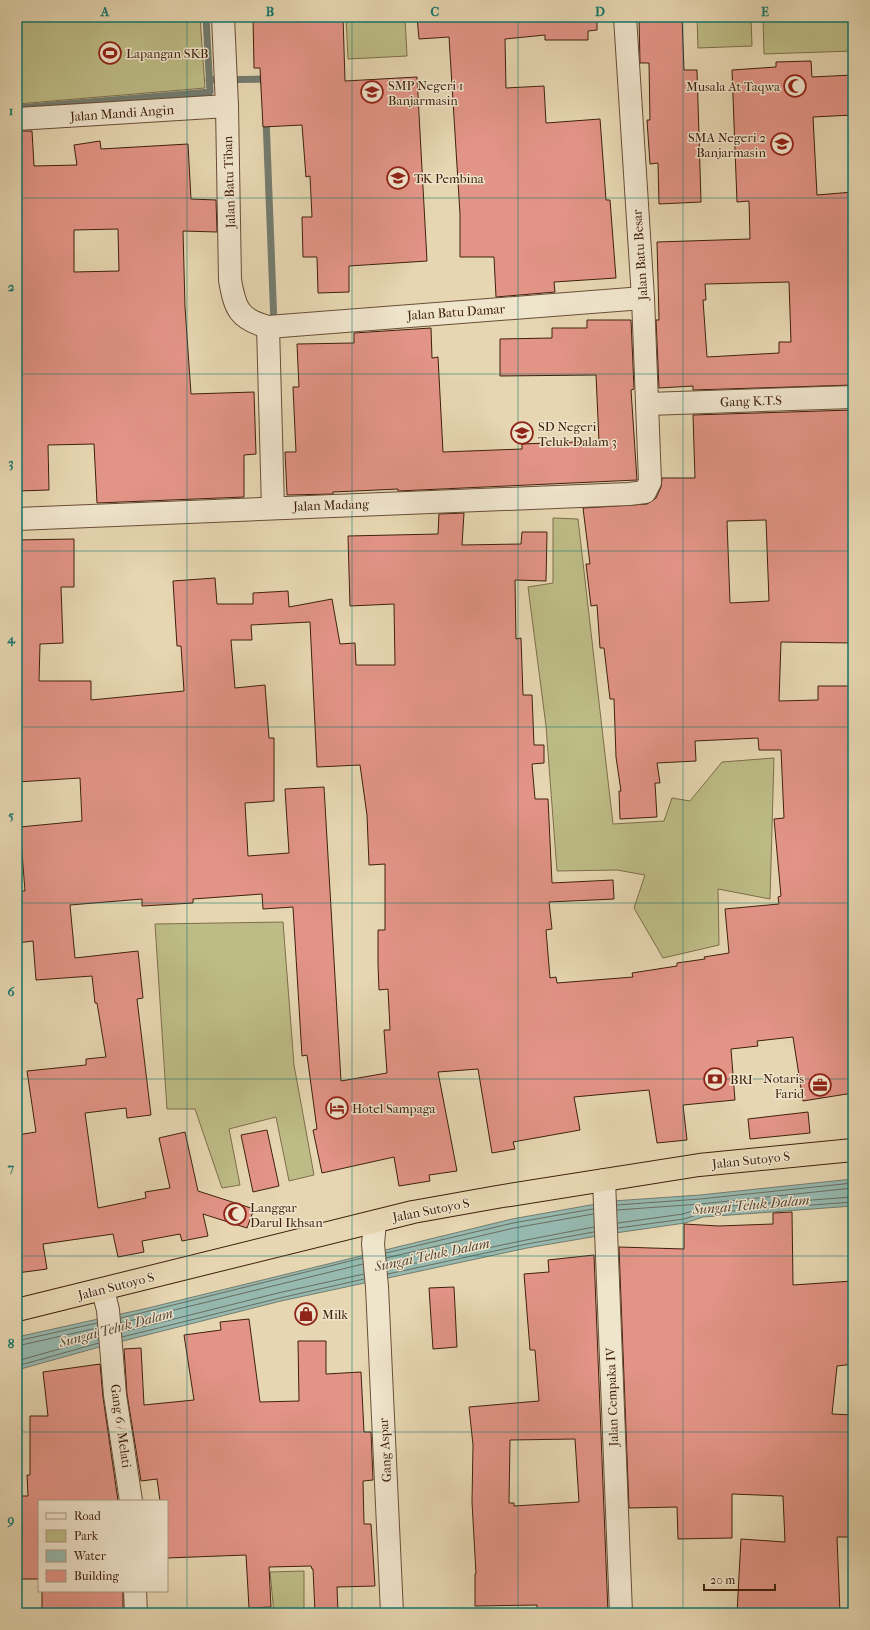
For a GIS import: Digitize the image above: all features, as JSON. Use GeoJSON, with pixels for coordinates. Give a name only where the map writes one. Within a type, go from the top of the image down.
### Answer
{"type":"FeatureCollection","features":[{"type":"Feature","properties":{"kind":"highway","name":"Jalan Sutoyo S"},"geometry":{"type":"LineString","coordinates":[[17,1310],[105,1300],[413,1212],[490,1198],[604,1188],[699,1165],[853,1150]]}},
{"type":"Feature","properties":{"kind":"street","name":"Jalan Batu Tiban"},"geometry":{"type":"LineString","coordinates":[[223,17],[227,106],[230,280],[234,302],[240,314],[254,323],[268,326]]}},
{"type":"Feature","properties":{"kind":"street","name":"Jalan Batu Besar"},"geometry":{"type":"LineString","coordinates":[[625,17],[643,298],[648,404],[650,482],[645,492]]}},
{"type":"Feature","properties":{"kind":"street","name":"Jalan Mandi Angin"},"geometry":{"type":"LineString","coordinates":[[17,119],[227,106]]}},
{"type":"Feature","properties":{"kind":"street","name":"Jalan Batu Damar"},"geometry":{"type":"LineString","coordinates":[[268,326],[643,298]]}},
{"type":"Feature","properties":{"kind":"street"},"geometry":{"type":"LineString","coordinates":[[268,326],[273,508]]}},
{"type":"Feature","properties":{"kind":"street","name":"Gang K.T.S"},"geometry":{"type":"LineString","coordinates":[[648,404],[853,397]]}},
{"type":"Feature","properties":{"kind":"street","name":"Jalan Madang"},"geometry":{"type":"LineString","coordinates":[[17,519],[629,494],[645,492]]}},
{"type":"Feature","properties":{"kind":"street","name":"Jalan Cempaka IV"},"geometry":{"type":"LineString","coordinates":[[604,1188],[608,1241],[610,1377],[621,1613]]}},
{"type":"Feature","properties":{"kind":"street","name":"Gang Aspar"},"geometry":{"type":"LineString","coordinates":[[375,1222],[373,1244],[377,1287],[392,1613]]}},
{"type":"Feature","properties":{"kind":"street","name":"Gang 6 / Melati"},"geometry":{"type":"LineString","coordinates":[[105,1300],[112,1350],[115,1395],[131,1500]]}},
{"type":"Feature","properties":{"kind":"street"},"geometry":{"type":"LineString","coordinates":[[135,1592],[136,1613]]}},
{"type":"Feature","properties":{"kind":"green space","name":"Lapangan SKB"},"geometry":{"type":"Polygon","coordinates":[[[17,17],[200,17],[205,88],[17,104],[17,17]]]}},
{"type":"Feature","properties":{"kind":"green space"},"geometry":{"type":"Polygon","coordinates":[[[346,17],[405,17],[407,56],[348,59],[346,17]]]}},
{"type":"Feature","properties":{"kind":"green space"},"geometry":{"type":"Polygon","coordinates":[[[697,17],[751,17],[752,46],[698,48],[697,17]]]}},
{"type":"Feature","properties":{"kind":"green space"},"geometry":{"type":"Polygon","coordinates":[[[763,17],[853,17],[853,51],[764,54],[763,17]]]}},
{"type":"Feature","properties":{"kind":"green space"},"geometry":{"type":"Polygon","coordinates":[[[553,518],[578,519],[613,824],[664,821],[672,798],[690,801],[722,762],[774,758],[770,899],[718,889],[719,945],[663,958],[634,908],[645,875],[617,870],[557,871],[546,726],[528,587],[553,583],[553,518]]]}},
{"type":"Feature","properties":{"kind":"green space"},"geometry":{"type":"Polygon","coordinates":[[[283,922],[294,1065],[314,1175],[289,1181],[276,1117],[229,1129],[240,1185],[222,1188],[195,1109],[167,1109],[155,924],[283,922]]]}},
{"type":"Feature","properties":{"kind":"green space"},"geometry":{"type":"Polygon","coordinates":[[[304,1571],[304,1613],[274,1613],[270,1572],[304,1571]]]}},
{"type":"Feature","properties":{"kind":"water","name":"Sungai Teluk Dalam"},"geometry":{"type":"Polygon","coordinates":[[[853,1179],[853,1206],[703,1217],[685,1223],[527,1248],[281,1301],[103,1346],[17,1370],[17,1337],[148,1308],[512,1219],[613,1201],[700,1195],[853,1179]]]}},
{"type":"Feature","properties":{"kind":"building"},"geometry":{"type":"Polygon","coordinates":[[[253,17],[343,17],[345,81],[417,77],[427,261],[349,266],[349,292],[318,293],[317,257],[303,257],[302,217],[312,217],[310,176],[306,177],[302,125],[263,127],[260,68],[254,68],[253,17]]]}},
{"type":"Feature","properties":{"kind":"building"},"geometry":{"type":"Polygon","coordinates":[[[417,17],[597,17],[597,30],[588,31],[588,40],[545,40],[545,35],[505,39],[506,88],[544,86],[546,123],[600,119],[606,200],[610,200],[616,278],[554,282],[555,292],[496,297],[494,257],[460,257],[460,214],[449,37],[419,39],[417,17]]]}},
{"type":"Feature","properties":{"kind":"building"},"geometry":{"type":"Polygon","coordinates":[[[639,17],[682,17],[684,70],[697,70],[701,202],[659,204],[658,163],[650,164],[647,120],[650,120],[649,63],[640,63],[639,17]]]}},
{"type":"Feature","properties":{"kind":"building"},"geometry":{"type":"Polygon","coordinates":[[[811,61],[812,77],[853,75],[853,115],[813,117],[817,195],[853,192],[853,385],[693,390],[693,386],[659,388],[656,320],[659,320],[657,242],[750,239],[749,201],[737,202],[732,70],[776,67],[776,62],[811,61]],[[789,282],[705,284],[706,300],[703,300],[707,357],[779,353],[779,342],[791,342],[789,282]]]}},
{"type":"Feature","properties":{"kind":"building"},"geometry":{"type":"Polygon","coordinates":[[[17,131],[32,131],[34,166],[77,165],[74,145],[100,141],[101,149],[188,144],[191,199],[216,200],[217,232],[183,231],[185,307],[191,394],[254,392],[256,454],[244,455],[244,497],[97,503],[94,444],[48,445],[49,490],[17,491],[17,131]],[[118,229],[74,230],[74,272],[119,271],[118,229]]]}},
{"type":"Feature","properties":{"kind":"building"},"geometry":{"type":"Polygon","coordinates":[[[587,320],[631,320],[634,389],[631,390],[637,480],[398,491],[398,489],[333,492],[333,494],[287,495],[285,452],[296,452],[293,387],[299,387],[297,344],[354,343],[354,333],[431,328],[432,358],[438,357],[443,452],[522,449],[522,444],[599,441],[596,375],[500,376],[500,339],[552,338],[552,328],[587,328],[587,320]]]}},
{"type":"Feature","properties":{"kind":"building"},"geometry":{"type":"Polygon","coordinates":[[[853,410],[853,643],[781,642],[779,701],[818,700],[818,686],[853,686],[853,1093],[803,1101],[793,1037],[757,1041],[758,1046],[731,1049],[735,1100],[683,1105],[687,1140],[657,1143],[649,1090],[574,1097],[580,1130],[513,1142],[515,1149],[492,1153],[478,1069],[438,1072],[457,1171],[429,1175],[430,1181],[399,1186],[394,1157],[322,1173],[313,1130],[317,1129],[307,1055],[302,1056],[293,907],[263,909],[262,894],[193,899],[193,903],[142,906],[142,899],[70,905],[75,958],[138,951],[143,998],[137,999],[151,1115],[127,1118],[126,1108],[85,1113],[98,1208],[146,1198],[145,1192],[170,1188],[159,1138],[185,1132],[198,1191],[254,1209],[247,1228],[203,1214],[208,1236],[182,1241],[180,1234],[142,1241],[144,1252],[118,1257],[113,1234],[43,1244],[47,1269],[17,1273],[17,1135],[36,1132],[27,1071],[86,1065],[86,1059],[106,1057],[97,1003],[95,1003],[92,976],[36,980],[33,941],[17,943],[17,891],[25,891],[20,827],[82,821],[80,778],[17,782],[17,540],[74,539],[74,587],[61,587],[63,643],[40,644],[39,681],[91,681],[91,700],[184,691],[181,646],[177,646],[173,581],[215,578],[217,604],[253,604],[253,593],[288,591],[289,607],[332,599],[340,644],[355,643],[356,665],[395,665],[394,604],[350,606],[348,536],[438,534],[439,514],[464,513],[462,545],[521,544],[522,532],[547,532],[546,581],[515,580],[516,639],[521,638],[523,695],[532,695],[534,745],[544,745],[544,763],[532,764],[535,799],[548,799],[552,883],[613,880],[614,899],[549,902],[552,929],[546,930],[550,978],[556,977],[557,983],[633,977],[632,973],[677,966],[677,963],[705,959],[704,957],[729,953],[725,909],[779,904],[778,897],[781,896],[774,819],[784,818],[781,750],[759,750],[758,738],[695,741],[696,761],[657,763],[660,783],[655,783],[657,817],[620,819],[619,791],[621,791],[616,757],[614,699],[610,699],[604,648],[600,648],[597,605],[591,606],[586,564],[590,564],[583,508],[647,504],[656,498],[661,487],[662,478],[695,478],[693,415],[853,410]],[[766,520],[727,521],[730,603],[769,601],[766,520]],[[310,622],[251,625],[252,640],[231,640],[235,688],[265,685],[269,738],[274,738],[274,801],[245,803],[248,856],[289,853],[285,789],[324,787],[341,1081],[387,1073],[384,1030],[390,1030],[388,989],[379,990],[378,964],[378,930],[385,930],[385,864],[369,865],[367,815],[360,765],[317,767],[310,622]]]}},
{"type":"Feature","properties":{"kind":"building"},"geometry":{"type":"Polygon","coordinates":[[[808,1112],[810,1133],[750,1139],[748,1119],[808,1112]]]}},
{"type":"Feature","properties":{"kind":"building"},"geometry":{"type":"Polygon","coordinates":[[[267,1130],[279,1186],[253,1192],[241,1135],[267,1130]]]}},
{"type":"Feature","properties":{"kind":"building"},"geometry":{"type":"Polygon","coordinates":[[[792,1212],[793,1285],[853,1281],[853,1364],[837,1366],[832,1414],[853,1415],[853,1459],[851,1459],[853,1537],[837,1537],[840,1613],[737,1613],[741,1539],[785,1542],[783,1496],[732,1494],[732,1538],[678,1539],[677,1507],[629,1508],[619,1247],[684,1249],[684,1224],[719,1226],[773,1224],[773,1213],[792,1212]]]}},
{"type":"Feature","properties":{"kind":"building"},"geometry":{"type":"Polygon","coordinates":[[[594,1255],[608,1613],[537,1613],[537,1605],[475,1606],[476,1574],[472,1502],[473,1445],[469,1407],[539,1401],[535,1350],[530,1350],[524,1274],[549,1272],[548,1260],[594,1255]],[[575,1439],[510,1440],[509,1503],[514,1503],[514,1506],[579,1502],[575,1439]]]}},
{"type":"Feature","properties":{"kind":"building"},"geometry":{"type":"Polygon","coordinates":[[[454,1287],[457,1347],[433,1349],[429,1288],[454,1287]]]}},
{"type":"Feature","properties":{"kind":"building"},"geometry":{"type":"Polygon","coordinates":[[[249,1319],[260,1402],[299,1401],[298,1341],[326,1341],[326,1374],[361,1372],[364,1432],[371,1432],[373,1480],[363,1481],[364,1524],[371,1524],[375,1586],[337,1587],[338,1613],[315,1613],[313,1569],[311,1566],[269,1567],[271,1607],[249,1608],[246,1555],[168,1558],[168,1500],[160,1500],[157,1479],[141,1481],[127,1394],[124,1349],[141,1348],[144,1405],[194,1400],[184,1335],[221,1330],[220,1322],[249,1319]]]}},
{"type":"Feature","properties":{"kind":"building"},"geometry":{"type":"Polygon","coordinates":[[[100,1364],[103,1397],[118,1500],[38,1500],[38,1579],[17,1579],[17,1538],[22,1538],[21,1496],[28,1496],[27,1475],[30,1475],[30,1416],[48,1416],[43,1372],[100,1364]]]}},
{"type":"Feature","properties":{"kind":"building"},"geometry":{"type":"Polygon","coordinates":[[[42,1592],[123,1592],[123,1613],[42,1613],[42,1592]]]}},
{"type":"Feature","properties":{"kind":"waterway"},"geometry":{"type":"LineString","coordinates":[[17,108],[210,92],[206,17]]}},
{"type":"Feature","properties":{"kind":"waterway"},"geometry":{"type":"LineString","coordinates":[[209,80],[264,79],[264,84]]}},
{"type":"Feature","properties":{"kind":"waterway"},"geometry":{"type":"LineString","coordinates":[[266,118],[274,324]]}},
{"type":"Feature","properties":{"kind":"place","name":"Lapangan SKB"},"geometry":{"type":"Point","coordinates":[110,53]}},
{"type":"Feature","properties":{"kind":"place","name":"Musala At Taqwa"},"geometry":{"type":"Point","coordinates":[795,86]}},
{"type":"Feature","properties":{"kind":"place","name":"SMP Negeri 1 Banjarmasin"},"geometry":{"type":"Point","coordinates":[372,92]}},
{"type":"Feature","properties":{"kind":"place","name":"SMA Negeri 2 Banjarmasin"},"geometry":{"type":"Point","coordinates":[782,144]}},
{"type":"Feature","properties":{"kind":"place","name":"TK Pembina"},"geometry":{"type":"Point","coordinates":[398,178]}},
{"type":"Feature","properties":{"kind":"place","name":"SD Negeri Teluk Dalam 3"},"geometry":{"type":"Point","coordinates":[522,433]}},
{"type":"Feature","properties":{"kind":"place","name":"BRI"},"geometry":{"type":"Point","coordinates":[715,1079]}},
{"type":"Feature","properties":{"kind":"place","name":"Notaris Farid"},"geometry":{"type":"Point","coordinates":[820,1085]}},
{"type":"Feature","properties":{"kind":"place","name":"Hotel Sampaga"},"geometry":{"type":"Point","coordinates":[337,1108]}},
{"type":"Feature","properties":{"kind":"place","name":"Langgar Darul Ikhsan"},"geometry":{"type":"Point","coordinates":[235,1214]}},
{"type":"Feature","properties":{"kind":"place","name":"Milk"},"geometry":{"type":"Point","coordinates":[306,1314]}}]}
